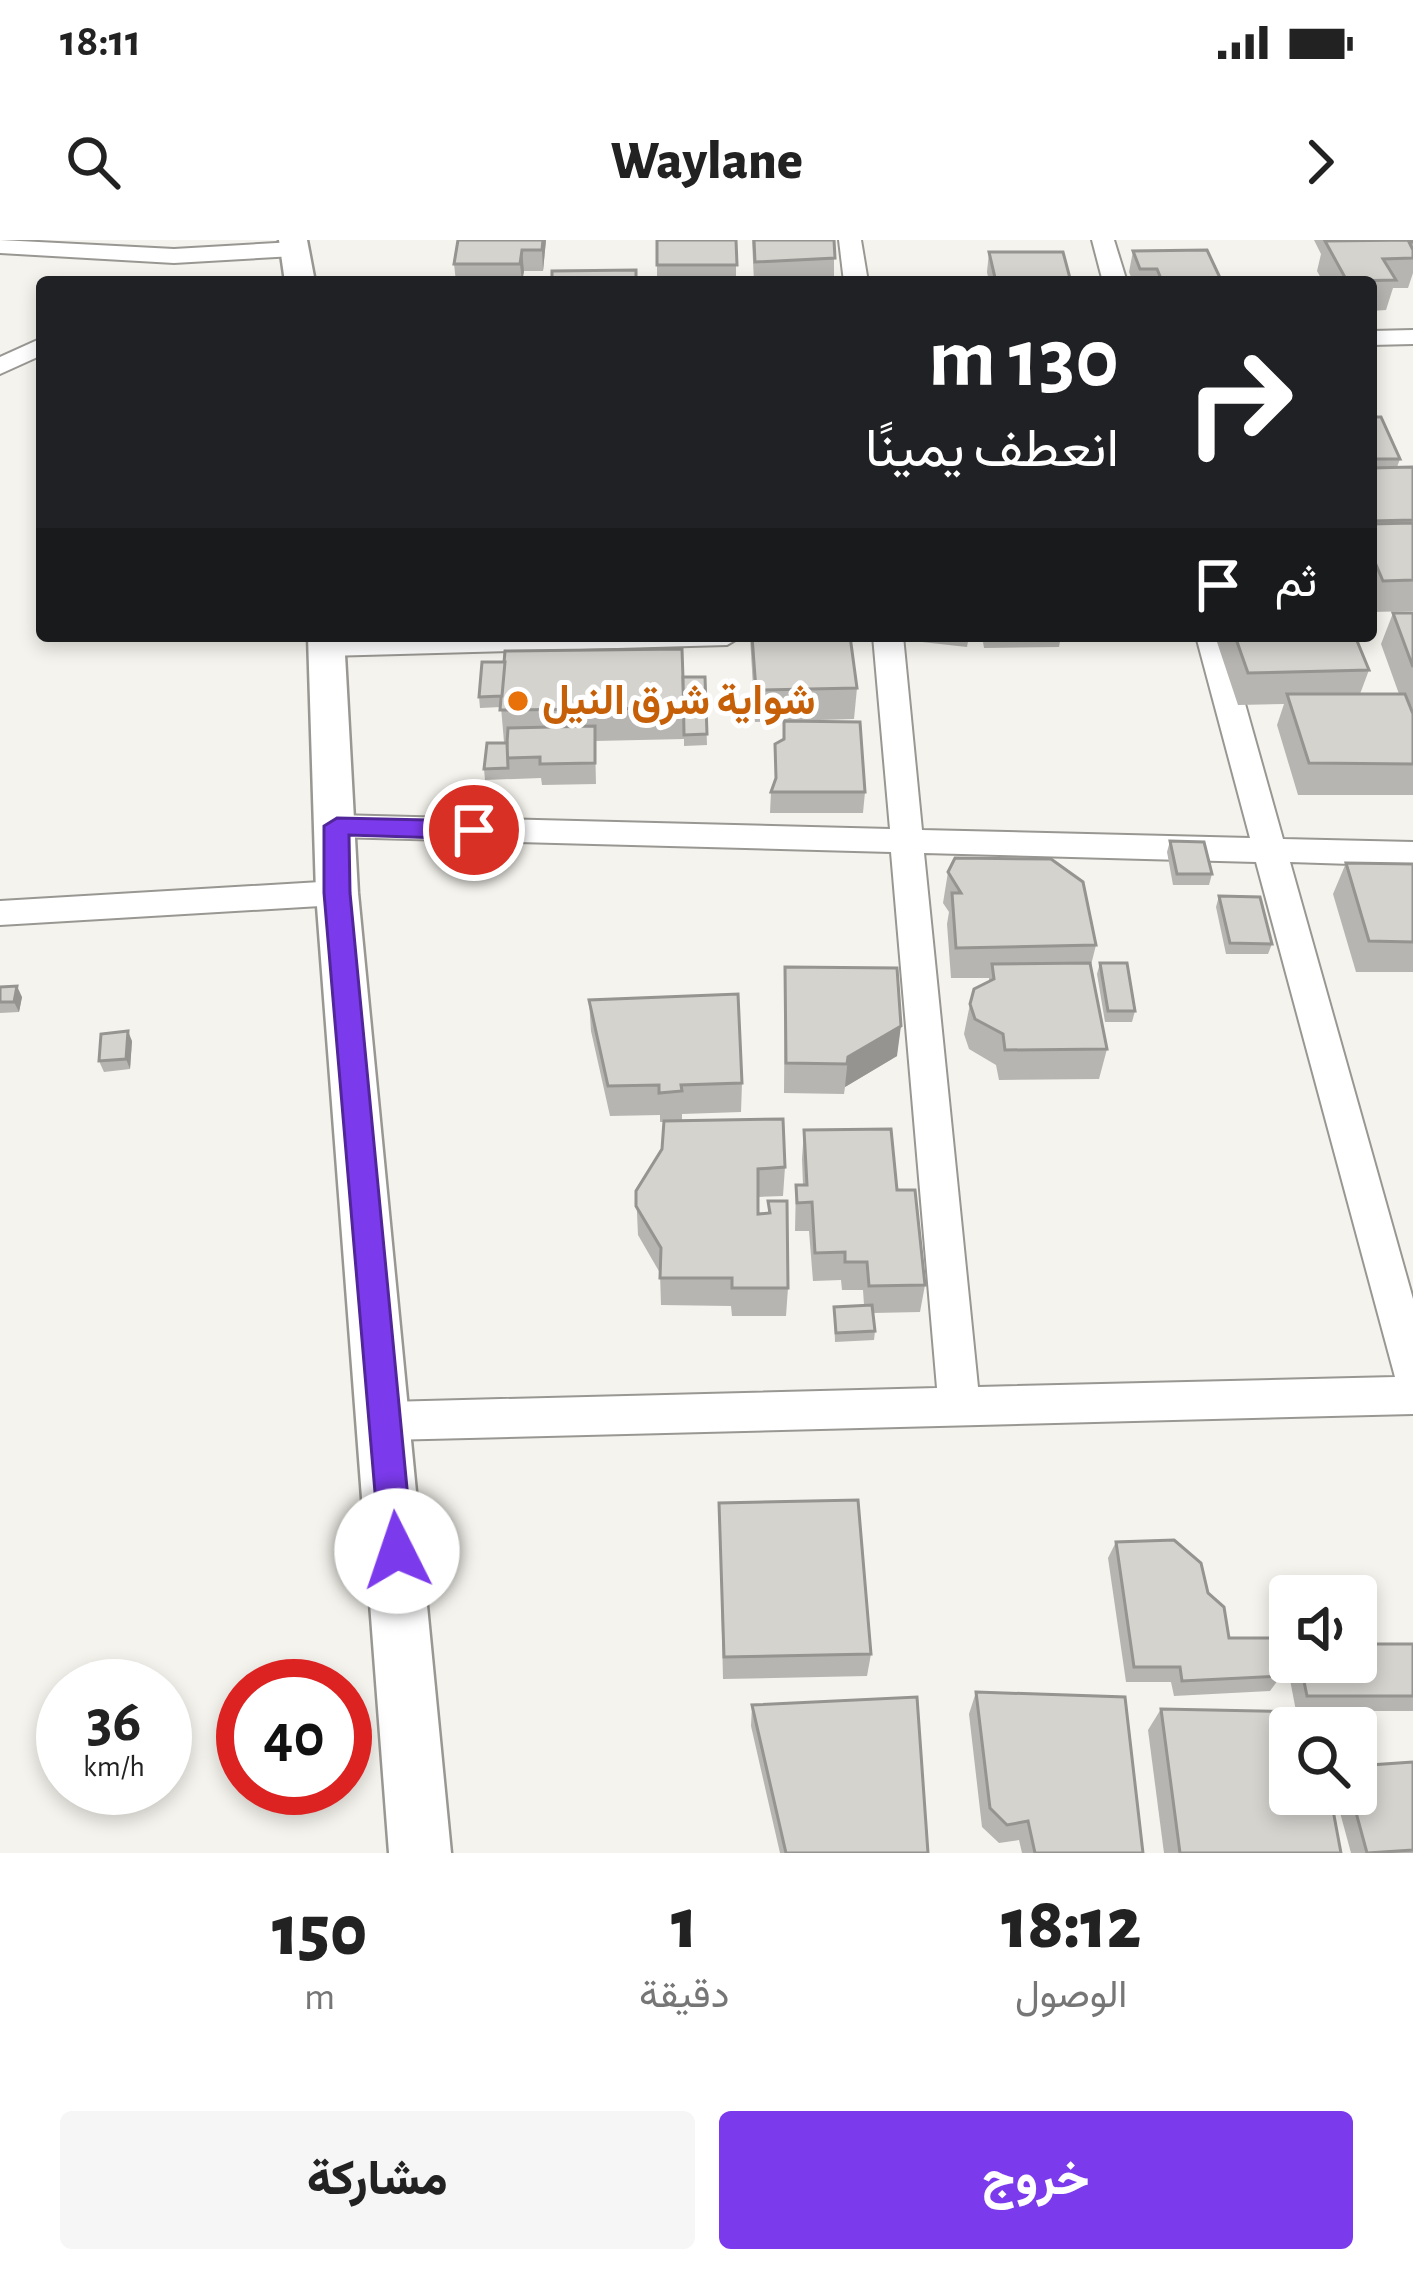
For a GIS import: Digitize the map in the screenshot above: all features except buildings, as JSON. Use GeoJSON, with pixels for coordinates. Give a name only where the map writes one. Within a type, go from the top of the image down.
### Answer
{"type":"FeatureCollection","features":[{"type":"Feature","properties":{"kind":"street"},"geometry":{"type":"LineString","coordinates":[[106,240],[177,252]]}},
{"type":"Feature","properties":{"kind":"street"},"geometry":{"type":"LineString","coordinates":[[850,240],[855,276]]}},
{"type":"Feature","properties":{"kind":"street"},"geometry":{"type":"LineString","coordinates":[[1103,240],[1113,276]]}},
{"type":"Feature","properties":{"kind":"street"},"geometry":{"type":"LineString","coordinates":[[0,246],[212,253],[294,244],[298,276]]}},
{"type":"Feature","properties":{"kind":"street"},"geometry":{"type":"LineString","coordinates":[[152,276],[177,252]]}},
{"type":"Feature","properties":{"kind":"street"},"geometry":{"type":"LineString","coordinates":[[1406,337],[1413,369]]}},
{"type":"Feature","properties":{"kind":"street"},"geometry":{"type":"LineString","coordinates":[[0,368],[36,348]]}},
{"type":"Feature","properties":{"kind":"street"},"geometry":{"type":"LineString","coordinates":[[327,642],[337,893],[387,1421],[420,1853]]}},
{"type":"Feature","properties":{"kind":"street"},"geometry":{"type":"LineString","coordinates":[[889,642],[959,1406]]}},
{"type":"Feature","properties":{"kind":"street"},"geometry":{"type":"LineString","coordinates":[[1213,642],[1413,1372]]}},
{"type":"Feature","properties":{"kind":"street"},"geometry":{"type":"LineString","coordinates":[[337,826],[1413,854]]}},
{"type":"Feature","properties":{"kind":"street"},"geometry":{"type":"LineString","coordinates":[[0,913],[337,893]]}},
{"type":"Feature","properties":{"kind":"street"},"geometry":{"type":"LineString","coordinates":[[387,1421],[1413,1395]]}},
{"type":"Feature","properties":{"kind":"place","name":"شواية شرق النيل"},"geometry":{"type":"Point","coordinates":[518,701]}},
{"type":"Feature","properties":{"kind":"route"},"geometry":{"type":"LineString","coordinates":[[397,1551],[337,893],[337,826],[474,830]]}}]}
